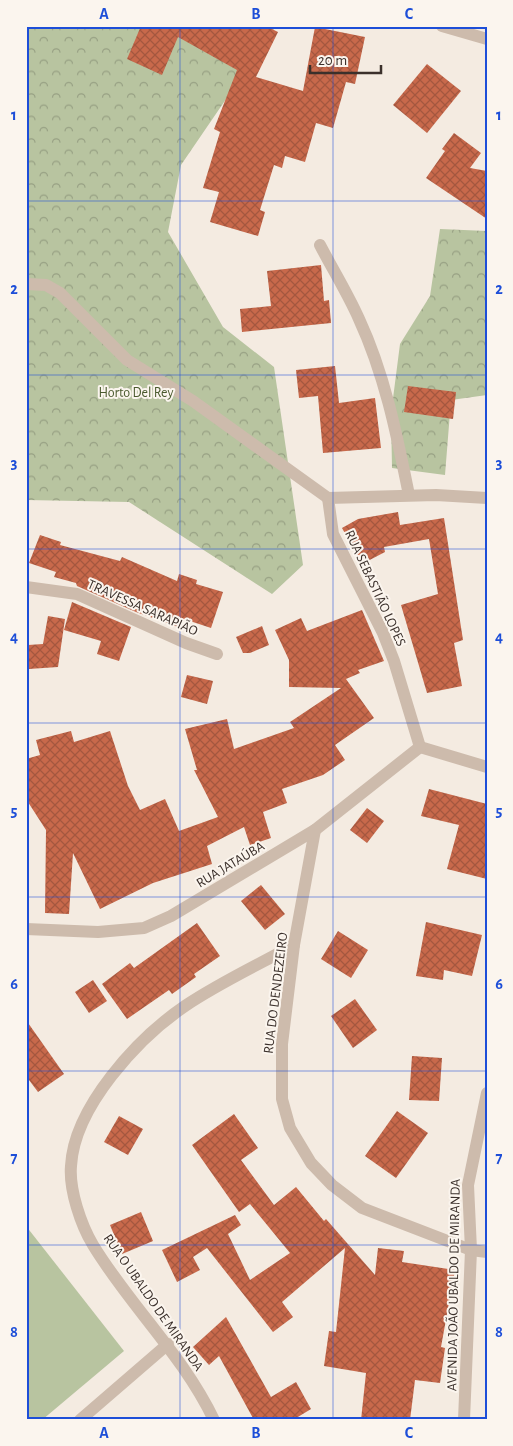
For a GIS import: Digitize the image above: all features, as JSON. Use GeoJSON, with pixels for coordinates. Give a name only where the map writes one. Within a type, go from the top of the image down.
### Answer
{"type":"FeatureCollection","features":[{"type":"Feature","properties":{"kind":"street"},"geometry":{"type":"LineString","coordinates":[[442,26],[487,39]]}},
{"type":"Feature","properties":{"kind":"street"},"geometry":{"type":"LineString","coordinates":[[320,245],[360,320],[380,373],[398,440],[408,495]]}},
{"type":"Feature","properties":{"kind":"street"},"geometry":{"type":"LineString","coordinates":[[26,284],[46,285],[60,293],[127,360],[193,401],[328,498],[408,495],[487,498]]}},
{"type":"Feature","properties":{"kind":"street","name":"RUA SEBASTIÃO LOPES"},"geometry":{"type":"LineString","coordinates":[[328,498],[333,534],[383,634],[394,661],[420,747]]}},
{"type":"Feature","properties":{"kind":"street","name":"TRAVESSA SARAPIÃO"},"geometry":{"type":"LineString","coordinates":[[26,587],[77,594],[186,643],[218,654]]}},
{"type":"Feature","properties":{"kind":"street"},"geometry":{"type":"LineString","coordinates":[[420,747],[487,767]]}},
{"type":"Feature","properties":{"kind":"street","name":"RUA JATAÚBA"},"geometry":{"type":"LineString","coordinates":[[26,930],[98,932],[144,928],[171,916],[315,830],[420,747]]}},
{"type":"Feature","properties":{"kind":"street","name":"RUA DO DENDEZEIRO"},"geometry":{"type":"LineString","coordinates":[[315,830],[294,945],[282,1044],[282,1099],[290,1128],[311,1163],[332,1186],[362,1208],[471,1250],[487,1252]]}},
{"type":"Feature","properties":{"kind":"street","name":"RUA O UBALDO DE MIRANDA"},"geometry":{"type":"LineString","coordinates":[[214,1420],[168,1344],[132,1301],[92,1243],[74,1189],[71,1166],[76,1142],[86,1117],[106,1083],[126,1058],[156,1028],[185,1006],[294,945]]}},
{"type":"Feature","properties":{"kind":"street","name":"AVENIDA JOÃO UBALDO DE MIRANDA"},"geometry":{"type":"LineString","coordinates":[[464,1420],[471,1250],[468,1185],[487,1093]]}},
{"type":"Feature","properties":{"kind":"street"},"geometry":{"type":"LineString","coordinates":[[80,1420],[168,1344]]}},
{"type":"Feature","properties":{"kind":"green space","name":"Horto Del Rey"},"geometry":{"type":"Polygon","coordinates":[[[26,26],[276,26],[181,165],[168,232],[223,327],[274,367],[303,565],[272,594],[129,502],[26,500],[26,26]]]}},
{"type":"Feature","properties":{"kind":"green space"},"geometry":{"type":"Polygon","coordinates":[[[440,229],[487,231],[487,395],[451,400],[445,475],[392,468],[391,414],[400,344],[430,296],[440,229]]]}},
{"type":"Feature","properties":{"kind":"green space"},"geometry":{"type":"Polygon","coordinates":[[[26,1226],[124,1351],[42,1420],[26,1420],[26,1226]]]}},
{"type":"Feature","properties":{"kind":"building"},"geometry":{"type":"Polygon","coordinates":[[[141,26],[266,26],[278,32],[256,77],[303,91],[315,27],[365,37],[355,84],[346,82],[333,128],[316,123],[305,162],[285,156],[282,168],[274,165],[260,210],[265,212],[258,236],[210,222],[219,192],[203,188],[220,132],[214,129],[237,70],[178,37],[162,75],[127,59],[141,26]]]}},
{"type":"Feature","properties":{"kind":"building"},"geometry":{"type":"Polygon","coordinates":[[[427,64],[461,91],[427,133],[393,105],[427,64]]]}},
{"type":"Feature","properties":{"kind":"building"},"geometry":{"type":"Polygon","coordinates":[[[454,133],[481,153],[470,168],[487,171],[487,219],[426,178],[445,151],[442,149],[454,133]]]}},
{"type":"Feature","properties":{"kind":"building"},"geometry":{"type":"Polygon","coordinates":[[[321,265],[324,301],[329,300],[331,323],[242,332],[240,309],[271,306],[267,271],[321,265]]]}},
{"type":"Feature","properties":{"kind":"building"},"geometry":{"type":"Polygon","coordinates":[[[335,366],[339,403],[375,398],[381,448],[323,453],[318,396],[299,398],[296,370],[335,366]]]}},
{"type":"Feature","properties":{"kind":"building"},"geometry":{"type":"Polygon","coordinates":[[[408,386],[456,392],[453,419],[404,412],[408,386]]]}},
{"type":"Feature","properties":{"kind":"building"},"geometry":{"type":"Polygon","coordinates":[[[398,512],[400,525],[444,518],[463,640],[454,643],[462,686],[427,693],[401,605],[438,594],[429,539],[384,547],[385,552],[362,564],[342,528],[358,519],[398,512]]]}},
{"type":"Feature","properties":{"kind":"building"},"geometry":{"type":"Polygon","coordinates":[[[40,535],[61,542],[60,545],[120,561],[122,557],[177,581],[179,574],[197,580],[196,584],[223,592],[211,628],[184,619],[181,628],[136,612],[77,586],[76,583],[54,577],[56,572],[29,563],[40,535]]]}},
{"type":"Feature","properties":{"kind":"building"},"geometry":{"type":"Polygon","coordinates":[[[72,602],[131,627],[119,661],[97,654],[101,641],[64,630],[72,602]]]}},
{"type":"Feature","properties":{"kind":"building"},"geometry":{"type":"Polygon","coordinates":[[[362,610],[384,661],[358,670],[360,673],[346,679],[374,718],[335,745],[345,760],[323,775],[282,789],[287,803],[263,812],[271,838],[250,845],[244,827],[207,846],[212,864],[153,883],[100,909],[73,853],[69,914],[45,913],[46,830],[26,799],[26,759],[40,755],[36,740],[71,731],[74,742],[110,731],[128,786],[140,810],[165,799],[179,831],[218,817],[194,770],[197,770],[185,729],[227,719],[234,749],[294,728],[290,722],[341,688],[289,687],[289,660],[275,630],[301,618],[307,631],[362,610]]]}},
{"type":"Feature","properties":{"kind":"building"},"geometry":{"type":"Polygon","coordinates":[[[48,616],[65,619],[58,667],[29,669],[28,645],[43,644],[48,616]]]}},
{"type":"Feature","properties":{"kind":"building"},"geometry":{"type":"Polygon","coordinates":[[[262,626],[269,645],[250,653],[243,653],[236,637],[262,626]]]}},
{"type":"Feature","properties":{"kind":"building"},"geometry":{"type":"Polygon","coordinates":[[[187,675],[213,681],[207,704],[181,697],[187,675]]]}},
{"type":"Feature","properties":{"kind":"building"},"geometry":{"type":"Polygon","coordinates":[[[429,789],[487,804],[487,879],[447,869],[459,825],[421,816],[429,789]]]}},
{"type":"Feature","properties":{"kind":"building"},"geometry":{"type":"Polygon","coordinates":[[[367,808],[384,821],[367,843],[350,830],[367,808]]]}},
{"type":"Feature","properties":{"kind":"building"},"geometry":{"type":"Polygon","coordinates":[[[261,885],[285,914],[265,930],[241,901],[261,885]]]}},
{"type":"Feature","properties":{"kind":"building"},"geometry":{"type":"Polygon","coordinates":[[[426,922],[482,935],[472,976],[444,970],[443,980],[416,976],[426,922]]]}},
{"type":"Feature","properties":{"kind":"building"},"geometry":{"type":"Polygon","coordinates":[[[197,923],[220,956],[194,974],[196,977],[172,994],[169,990],[127,1019],[102,984],[130,963],[134,968],[197,923]]]}},
{"type":"Feature","properties":{"kind":"building"},"geometry":{"type":"Polygon","coordinates":[[[338,931],[368,950],[351,978],[321,959],[338,931]]]}},
{"type":"Feature","properties":{"kind":"building"},"geometry":{"type":"Polygon","coordinates":[[[93,980],[107,1001],[89,1013],[75,992],[93,980]]]}},
{"type":"Feature","properties":{"kind":"building"},"geometry":{"type":"Polygon","coordinates":[[[355,999],[377,1030],[353,1048],[331,1016],[355,999]]]}},
{"type":"Feature","properties":{"kind":"building"},"geometry":{"type":"Polygon","coordinates":[[[26,1020],[64,1074],[38,1092],[26,1076],[26,1020]]]}},
{"type":"Feature","properties":{"kind":"building"},"geometry":{"type":"Polygon","coordinates":[[[412,1056],[442,1058],[439,1101],[409,1100],[412,1056]]]}},
{"type":"Feature","properties":{"kind":"building"},"geometry":{"type":"Polygon","coordinates":[[[397,1111],[428,1133],[396,1178],[365,1156],[397,1111]]]}},
{"type":"Feature","properties":{"kind":"building"},"geometry":{"type":"Polygon","coordinates":[[[234,1114],[258,1148],[241,1160],[274,1205],[296,1187],[324,1221],[326,1219],[375,1275],[378,1248],[404,1251],[402,1262],[455,1270],[441,1347],[445,1348],[440,1383],[415,1380],[410,1420],[361,1420],[366,1373],[324,1366],[329,1331],[336,1332],[345,1248],[282,1302],[293,1317],[273,1332],[207,1248],[193,1257],[200,1270],[177,1282],[162,1250],[235,1215],[241,1225],[228,1234],[250,1280],[290,1253],[250,1204],[239,1212],[192,1145],[234,1114]]]}},
{"type":"Feature","properties":{"kind":"building"},"geometry":{"type":"Polygon","coordinates":[[[119,1116],[143,1129],[128,1155],[104,1142],[119,1116]]]}},
{"type":"Feature","properties":{"kind":"building"},"geometry":{"type":"Polygon","coordinates":[[[141,1212],[153,1241],[122,1254],[110,1225],[141,1212]]]}},
{"type":"Feature","properties":{"kind":"building"},"geometry":{"type":"Polygon","coordinates":[[[226,1317],[271,1397],[296,1382],[311,1409],[293,1420],[254,1420],[219,1356],[209,1365],[193,1347],[226,1317]]]}}]}
